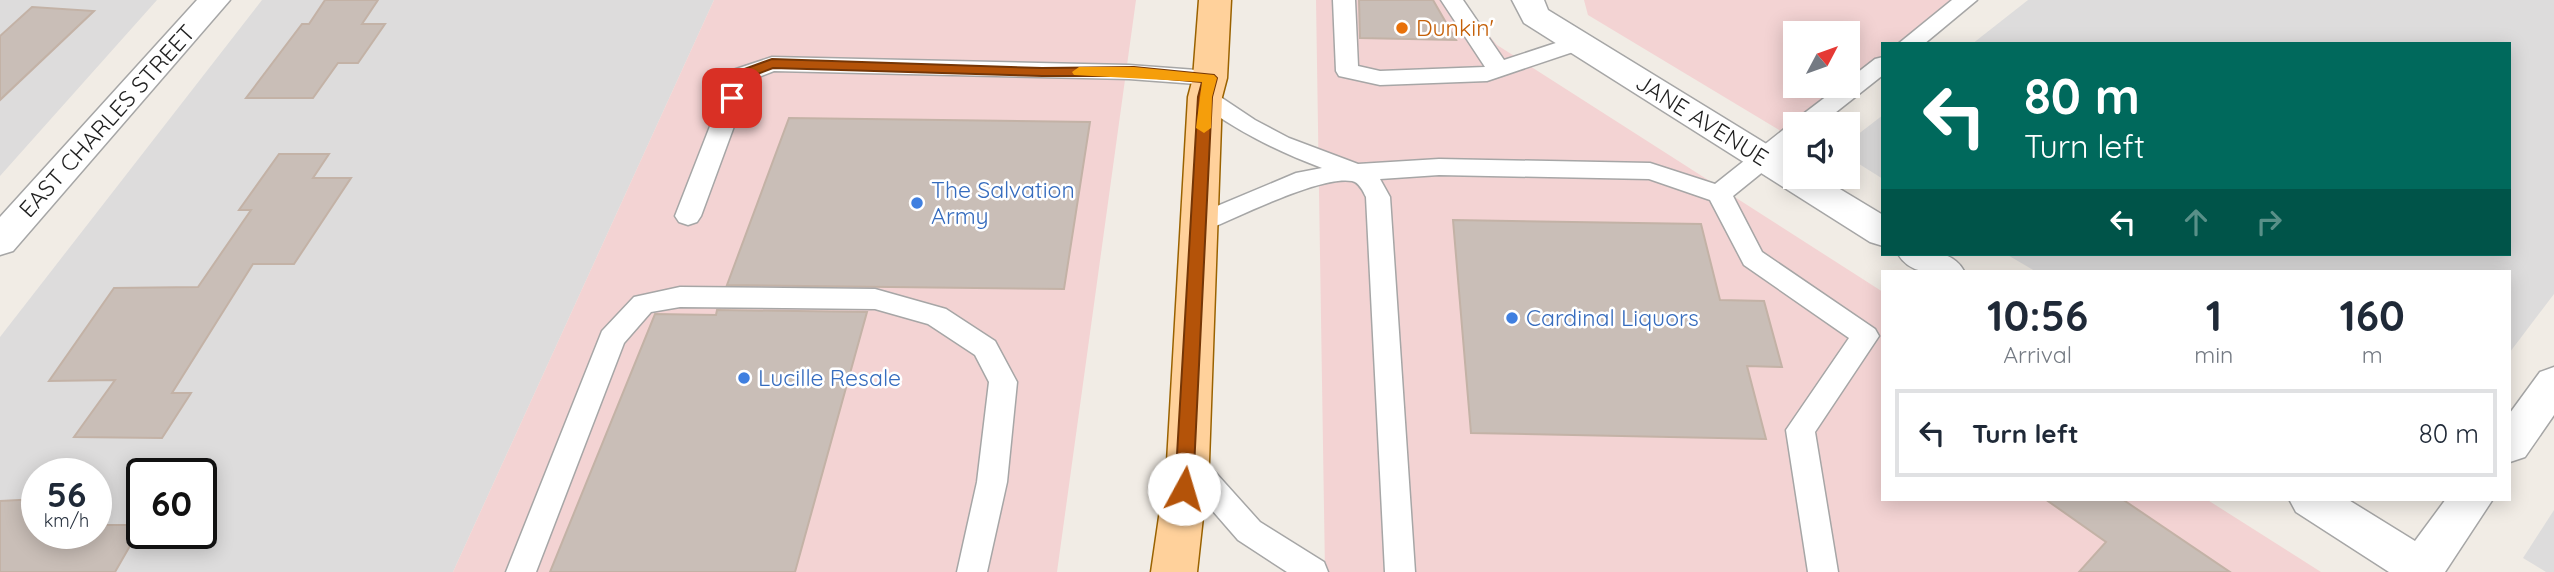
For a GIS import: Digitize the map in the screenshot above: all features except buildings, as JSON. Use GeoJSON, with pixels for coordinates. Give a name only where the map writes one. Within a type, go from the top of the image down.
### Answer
{"type":"FeatureCollection","features":[{"type":"Feature","properties":{"kind":"main road"},"geometry":{"type":"LineString","coordinates":[[1174,572],[1188,462],[1207,88],[1215,0]]}},
{"type":"Feature","properties":{"kind":"street","name":"EAST CHARLES STREET"},"geometry":{"type":"LineString","coordinates":[[0,241],[214,0]]}},
{"type":"Feature","properties":{"kind":"street","name":"JANE AVENUE"},"geometry":{"type":"LineString","coordinates":[[1528,0],[1535,16],[1881,232]]}},
{"type":"Feature","properties":{"kind":"street"},"geometry":{"type":"LineString","coordinates":[[1920,256],[1943,270]]}},
{"type":"Feature","properties":{"kind":"street"},"geometry":{"type":"LineString","coordinates":[[2511,444],[2554,383]]}},
{"type":"Feature","properties":{"kind":"street"},"geometry":{"type":"LineString","coordinates":[[2314,501],[2420,570],[2470,501]]}},
{"type":"Feature","properties":{"kind":"lane"},"geometry":{"type":"LineString","coordinates":[[1344,0],[1347,71],[1380,78],[1486,74],[1577,43]]}},
{"type":"Feature","properties":{"kind":"lane"},"geometry":{"type":"LineString","coordinates":[[1452,0],[1499,70]]}},
{"type":"Feature","properties":{"kind":"lane"},"geometry":{"type":"LineString","coordinates":[[1912,42],[1966,0]]}},
{"type":"Feature","properties":{"kind":"lane"},"geometry":{"type":"LineString","coordinates":[[688,216],[741,75],[772,64],[1134,72],[1207,88],[1247,126],[1282,144],[1356,172],[1368,179],[1378,197],[1403,572]]}},
{"type":"Feature","properties":{"kind":"lane"},"geometry":{"type":"LineString","coordinates":[[1821,112],[1881,66]]}},
{"type":"Feature","properties":{"kind":"lane"},"geometry":{"type":"LineString","coordinates":[[1719,194],[1783,142]]}},
{"type":"Feature","properties":{"kind":"lane"},"geometry":{"type":"LineString","coordinates":[[1200,223],[1306,179],[1356,172],[1439,167],[1650,171],[1719,194],[1753,258],[1865,336],[1800,430],[1823,572]]}},
{"type":"Feature","properties":{"kind":"lane"},"geometry":{"type":"LineString","coordinates":[[521,572],[612,338],[643,304],[680,297],[875,299],[937,316],[985,348],[1003,382],[992,482],[972,572]]}},
{"type":"Feature","properties":{"kind":"lane"},"geometry":{"type":"LineString","coordinates":[[1188,462],[1249,531],[1313,572]]}},
{"type":"Feature","properties":{"kind":"shaded area"},"geometry":{"type":"Polygon","coordinates":[[[0,0],[157,0],[0,176],[0,0]]]}},
{"type":"Feature","properties":{"kind":"shaded area"},"geometry":{"type":"Polygon","coordinates":[[[262,0],[714,0],[453,572],[0,572],[0,337],[262,0]]]}},
{"type":"Feature","properties":{"kind":"shaded area"},"geometry":{"type":"Polygon","coordinates":[[[714,0],[1136,0],[1057,572],[453,572],[714,0]]]}},
{"type":"Feature","properties":{"kind":"shaded area"},"geometry":{"type":"Polygon","coordinates":[[[1316,0],[1464,0],[1466,8],[1497,45],[1881,291],[1881,501],[2209,501],[2321,572],[1325,572],[1316,0]]]}},
{"type":"Feature","properties":{"kind":"shaded area"},"geometry":{"type":"Polygon","coordinates":[[[1584,0],[1978,0],[1920,42],[1881,42],[1881,69],[1860,85],[1860,21],[1783,21],[1783,98],[1842,98],[1822,112],[1783,112],[1783,132],[1588,15],[1584,0]]]}},
{"type":"Feature","properties":{"kind":"shaded area"},"geometry":{"type":"Polygon","coordinates":[[[2028,0],[2554,0],[2554,294],[2511,351],[2511,270],[2033,270],[2009,256],[2511,256],[2511,42],[1975,42],[2028,0]]]}},
{"type":"Feature","properties":{"kind":"shaded area"},"geometry":{"type":"Polygon","coordinates":[[[1881,117],[1881,178],[1860,165],[1860,133],[1881,117]]]}},
{"type":"Feature","properties":{"kind":"shaded area"},"geometry":{"type":"Polygon","coordinates":[[[2554,510],[2554,572],[2546,572],[2523,558],[2554,510]]]}},
{"type":"Feature","properties":{"kind":"slow traffic"},"geometry":{"type":"LineString","coordinates":[[1079,72],[1134,72],[1210,78],[1205,97],[1204,128]]}},
{"type":"Feature","properties":{"kind":"place","name":"Dunkin'"},"geometry":{"type":"Point","coordinates":[1402,28]}},
{"type":"Feature","properties":{"kind":"place","name":"The Salvation Army"},"geometry":{"type":"Point","coordinates":[917,203]}},
{"type":"Feature","properties":{"kind":"place","name":"Cardinal Liquors"},"geometry":{"type":"Point","coordinates":[1512,318]}},
{"type":"Feature","properties":{"kind":"place","name":"Lucille Resale"},"geometry":{"type":"Point","coordinates":[744,378]}},
{"type":"Feature","properties":{"kind":"route"},"geometry":{"type":"LineString","coordinates":[[732,98],[741,75],[772,64],[1134,72],[1210,78],[1205,97],[1188,462],[1184,489]]}}]}
